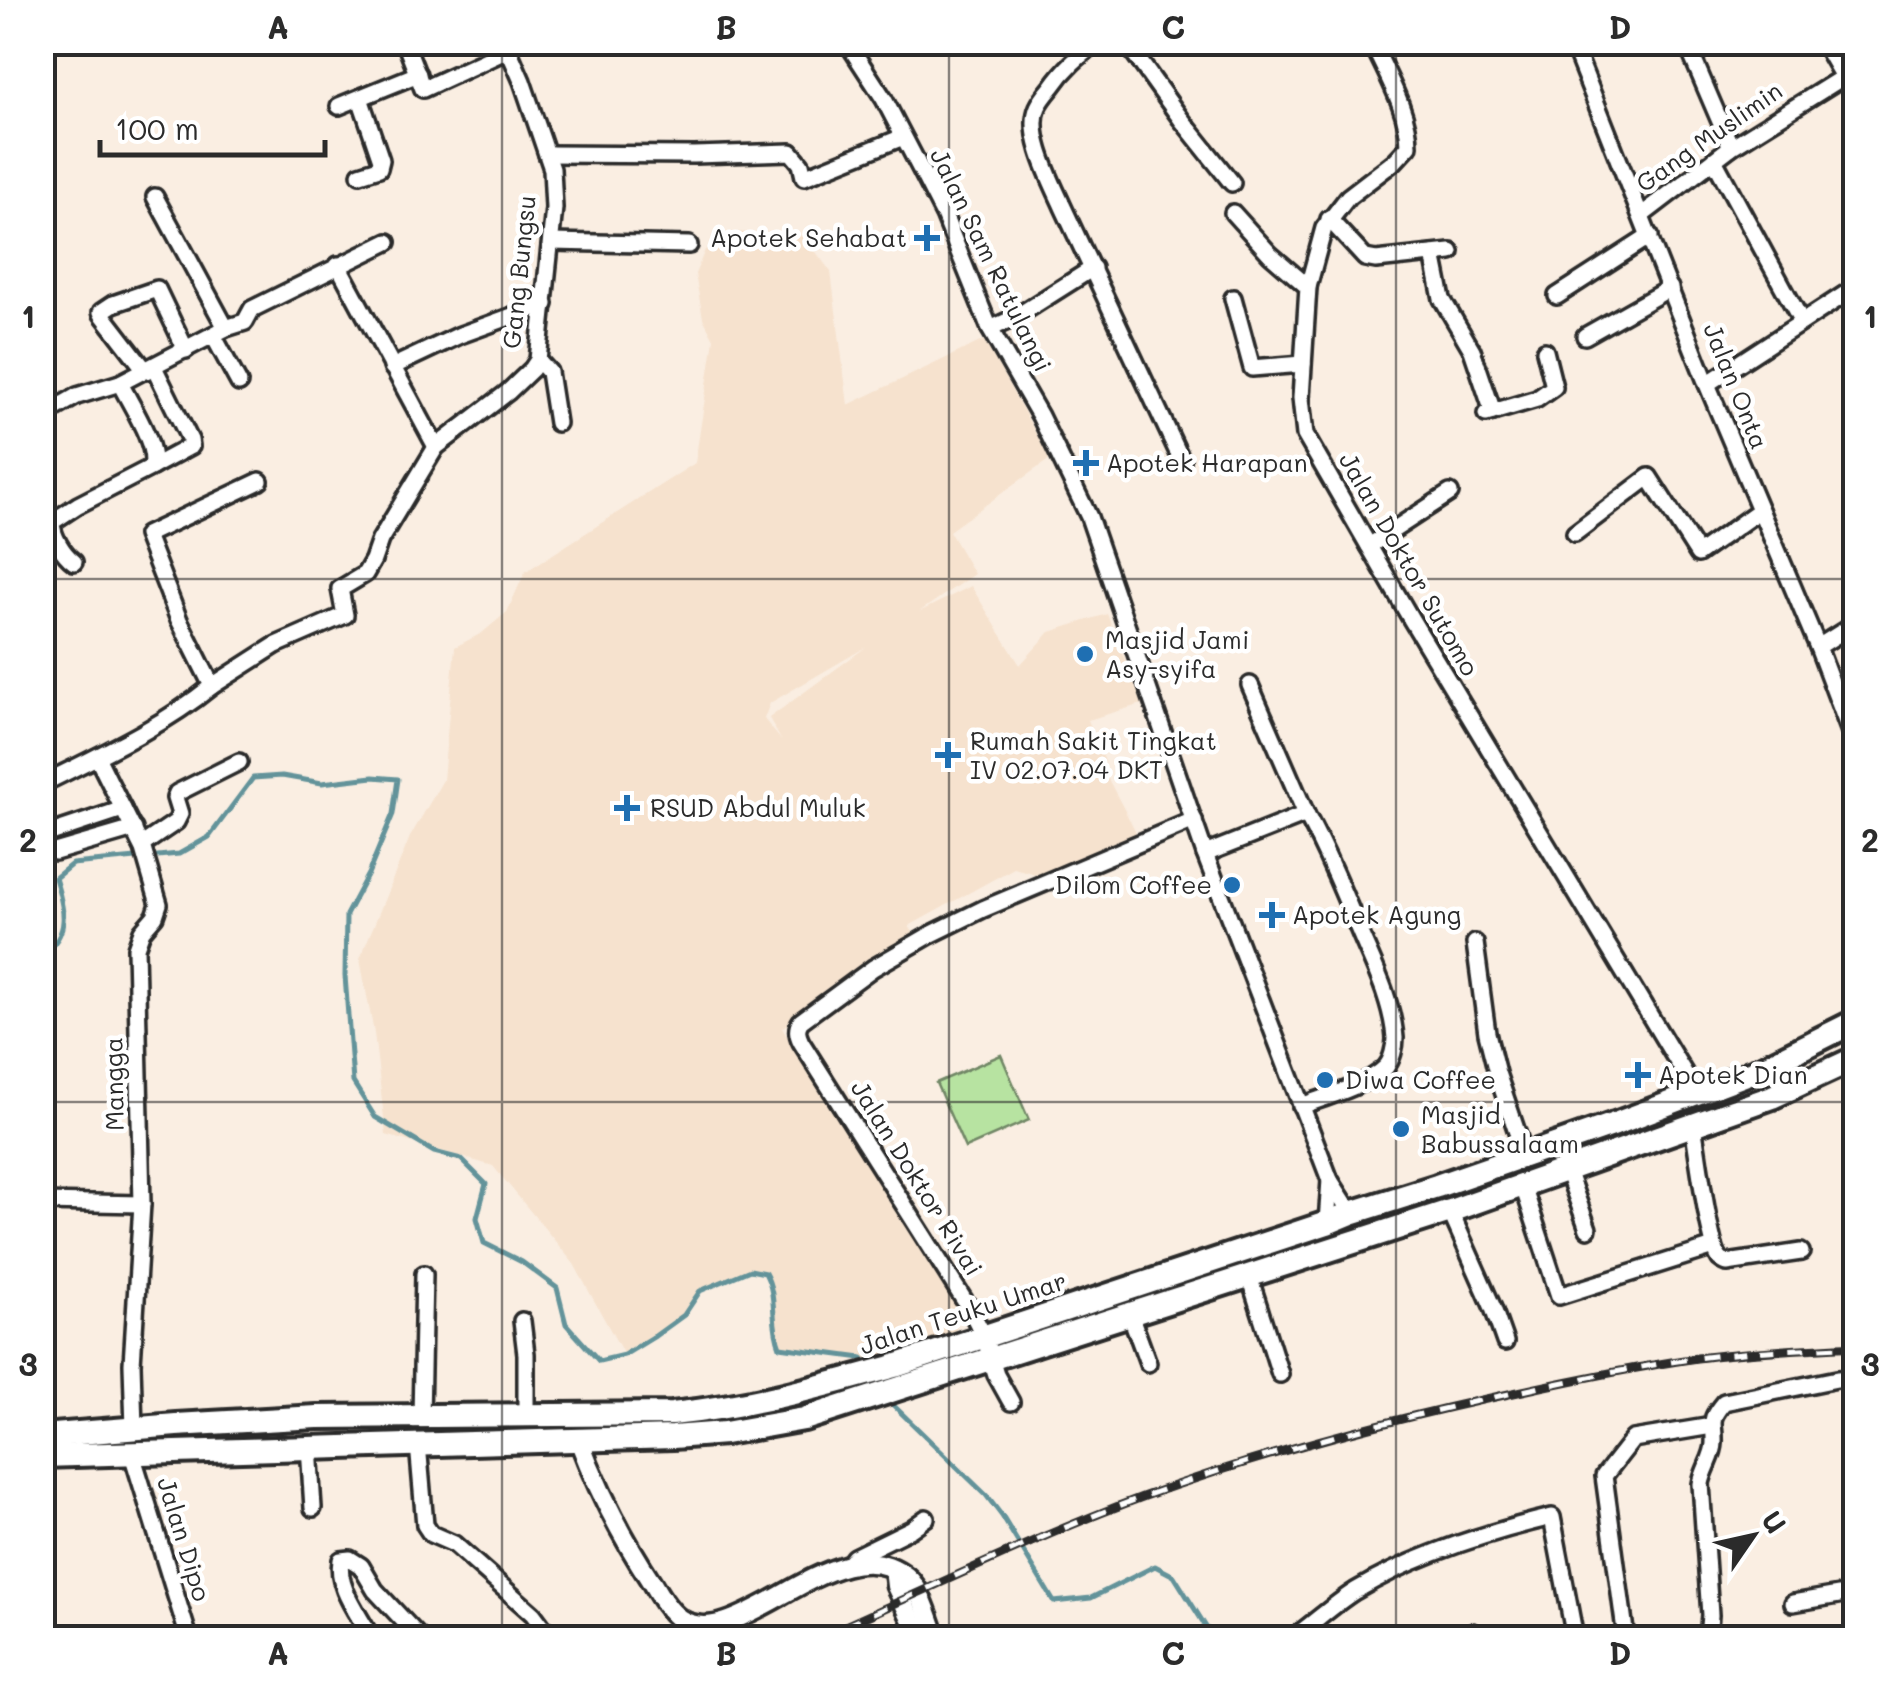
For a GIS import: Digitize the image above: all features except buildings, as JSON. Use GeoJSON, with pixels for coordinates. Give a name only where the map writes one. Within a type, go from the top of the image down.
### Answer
{"type":"FeatureCollection","features":[{"type":"Feature","properties":{"kind":"highway","name":"Jalan Teuku Umar"},"geometry":{"type":"LineString","coordinates":[[42,1436],[297,1418],[672,1414],[724,1409],[809,1390],[895,1366],[1525,1156],[1696,1094],[1784,1058],[1856,1021]]}},
{"type":"Feature","properties":{"kind":"highway","name":"Jalan Teuku Umar"},"geometry":{"type":"LineString","coordinates":[[42,1456],[673,1438],[804,1419],[1450,1211],[1854,1064]]}},
{"type":"Feature","properties":{"kind":"highway"},"geometry":{"type":"LineString","coordinates":[[1301,1230],[1310,1257]]}},
{"type":"Feature","properties":{"kind":"highway"},"geometry":{"type":"LineString","coordinates":[[1222,1256],[1240,1279]]}},
{"type":"Feature","properties":{"kind":"main road"},"geometry":{"type":"LineString","coordinates":[[579,1440],[592,1476],[627,1544],[680,1619],[691,1624],[720,1624],[848,1564],[867,1562],[894,1569],[909,1578],[936,1638]]}},
{"type":"Feature","properties":{"kind":"main road"},"geometry":{"type":"LineString","coordinates":[[894,1569],[896,1586],[920,1638]]}},
{"type":"Feature","properties":{"kind":"street"},"geometry":{"type":"LineString","coordinates":[[852,49],[871,42]]}},
{"type":"Feature","properties":{"kind":"street"},"geometry":{"type":"LineString","coordinates":[[1098,42],[1072,60],[1038,106],[1039,145],[1046,168],[1182,461]]}},
{"type":"Feature","properties":{"kind":"street"},"geometry":{"type":"LineString","coordinates":[[1126,42],[1232,183]]}},
{"type":"Feature","properties":{"kind":"street","name":"Jalan Doktor Sutomo"},"geometry":{"type":"LineString","coordinates":[[1372,42],[1404,118],[1409,146],[1348,197],[1324,228],[1308,286],[1301,398],[1305,435],[1696,1094]]}},
{"type":"Feature","properties":{"kind":"street","name":"Jalan Onta"},"geometry":{"type":"LineString","coordinates":[[1572,42],[1856,748]]}},
{"type":"Feature","properties":{"kind":"street"},"geometry":{"type":"LineString","coordinates":[[1686,42],[1731,147]]}},
{"type":"Feature","properties":{"kind":"street"},"geometry":{"type":"LineString","coordinates":[[1823,42],[1849,73]]}},
{"type":"Feature","properties":{"kind":"street"},"geometry":{"type":"LineString","coordinates":[[408,50],[423,89],[507,46]]}},
{"type":"Feature","properties":{"kind":"street","name":"Gang Bungsu"},"geometry":{"type":"LineString","coordinates":[[212,686],[276,645],[345,615],[340,590],[365,574],[380,540],[436,447],[508,392],[538,360],[554,208],[552,169],[507,46]]}},
{"type":"Feature","properties":{"kind":"street","name":"Jalan Sam Ratulangi"},"geometry":{"type":"LineString","coordinates":[[852,49],[884,99],[944,215],[990,329],[1040,416],[1088,517],[1205,854],[1330,1180],[1351,1212]]}},
{"type":"Feature","properties":{"kind":"street","name":"Gang Muslimin"},"geometry":{"type":"LineString","coordinates":[[1642,215],[1731,147],[1849,73]]}},
{"type":"Feature","properties":{"kind":"street"},"geometry":{"type":"LineString","coordinates":[[339,106],[418,74]]}},
{"type":"Feature","properties":{"kind":"street"},"geometry":{"type":"LineString","coordinates":[[360,98],[381,160],[379,168],[360,174]]}},
{"type":"Feature","properties":{"kind":"street"},"geometry":{"type":"LineString","coordinates":[[547,154],[791,152],[796,155],[804,177],[903,138]]}},
{"type":"Feature","properties":{"kind":"street"},"geometry":{"type":"LineString","coordinates":[[1714,160],[1802,322]]}},
{"type":"Feature","properties":{"kind":"street"},"geometry":{"type":"LineString","coordinates":[[155,197],[220,332],[239,384]]}},
{"type":"Feature","properties":{"kind":"street"},"geometry":{"type":"LineString","coordinates":[[1233,214],[1249,234],[1308,286]]}},
{"type":"Feature","properties":{"kind":"street"},"geometry":{"type":"LineString","coordinates":[[1329,219],[1365,258],[1451,252]]}},
{"type":"Feature","properties":{"kind":"street"},"geometry":{"type":"LineString","coordinates":[[1556,296],[1650,236]]}},
{"type":"Feature","properties":{"kind":"street"},"geometry":{"type":"LineString","coordinates":[[42,416],[77,396],[120,383],[245,322],[252,309],[388,242]]}},
{"type":"Feature","properties":{"kind":"street"},"geometry":{"type":"LineString","coordinates":[[551,242],[689,245]]}},
{"type":"Feature","properties":{"kind":"street"},"geometry":{"type":"LineString","coordinates":[[1433,254],[1442,298],[1472,350],[1489,413],[1537,399],[1554,387],[1545,351]]}},
{"type":"Feature","properties":{"kind":"street"},"geometry":{"type":"LineString","coordinates":[[338,265],[436,447]]}},
{"type":"Feature","properties":{"kind":"street"},"geometry":{"type":"LineString","coordinates":[[990,329],[1093,268]]}},
{"type":"Feature","properties":{"kind":"street"},"geometry":{"type":"LineString","coordinates":[[1707,384],[1856,287]]}},
{"type":"Feature","properties":{"kind":"street"},"geometry":{"type":"LineString","coordinates":[[1585,336],[1670,288]]}},
{"type":"Feature","properties":{"kind":"street"},"geometry":{"type":"LineString","coordinates":[[74,562],[57,540],[52,522],[191,446],[150,369],[101,312],[157,289],[186,350]]}},
{"type":"Feature","properties":{"kind":"street"},"geometry":{"type":"LineString","coordinates":[[1234,298],[1252,368],[1303,364]]}},
{"type":"Feature","properties":{"kind":"street"},"geometry":{"type":"LineString","coordinates":[[392,367],[460,335],[545,304]]}},
{"type":"Feature","properties":{"kind":"street"},"geometry":{"type":"LineString","coordinates":[[538,360],[549,372],[556,423]]}},
{"type":"Feature","properties":{"kind":"street"},"geometry":{"type":"LineString","coordinates":[[120,383],[151,446],[152,466]]}},
{"type":"Feature","properties":{"kind":"street"},"geometry":{"type":"LineString","coordinates":[[1575,532],[1648,477],[1698,554],[1760,510]]}},
{"type":"Feature","properties":{"kind":"street"},"geometry":{"type":"LineString","coordinates":[[42,762],[46,782],[97,757],[212,686],[179,620],[146,535],[260,482]]}},
{"type":"Feature","properties":{"kind":"street"},"geometry":{"type":"LineString","coordinates":[[1369,546],[1450,493]]}},
{"type":"Feature","properties":{"kind":"street"},"geometry":{"type":"LineString","coordinates":[[1818,647],[1856,623]]}},
{"type":"Feature","properties":{"kind":"street"},"geometry":{"type":"LineString","coordinates":[[1250,685],[1385,990],[1396,1042],[1386,1067],[1332,1096],[1301,1106]]}},
{"type":"Feature","properties":{"kind":"street","name":"Mangga"},"geometry":{"type":"LineString","coordinates":[[97,757],[140,841],[159,904],[136,948],[142,1204],[132,1364],[134,1430]]}},
{"type":"Feature","properties":{"kind":"street"},"geometry":{"type":"LineString","coordinates":[[54,852],[140,841],[176,822],[180,814],[177,793],[239,762]]}},
{"type":"Feature","properties":{"kind":"street"},"geometry":{"type":"LineString","coordinates":[[42,836],[123,808]]}},
{"type":"Feature","properties":{"kind":"street"},"geometry":{"type":"LineString","coordinates":[[1205,854],[1306,814]]}},
{"type":"Feature","properties":{"kind":"street","name":"Jalan Doktor Rivai"},"geometry":{"type":"LineString","coordinates":[[1011,1402],[971,1311],[801,1042],[798,1026],[874,968],[930,934],[1194,820]]}},
{"type":"Feature","properties":{"kind":"street"},"geometry":{"type":"LineString","coordinates":[[1474,943],[1486,1032],[1525,1156]]}},
{"type":"Feature","properties":{"kind":"street"},"geometry":{"type":"LineString","coordinates":[[1693,1125],[1714,1247],[1720,1259],[1727,1263],[1801,1252]]}},
{"type":"Feature","properties":{"kind":"street"},"geometry":{"type":"LineString","coordinates":[[1567,1170],[1588,1229]]}},
{"type":"Feature","properties":{"kind":"street","name":"Jalan Sam Ratulangi"},"geometry":{"type":"LineString","coordinates":[[1327,1223],[1330,1180]]}},
{"type":"Feature","properties":{"kind":"street"},"geometry":{"type":"LineString","coordinates":[[1523,1186],[1559,1296],[1714,1247]]}},
{"type":"Feature","properties":{"kind":"street"},"geometry":{"type":"LineString","coordinates":[[42,1202],[142,1204]]}},
{"type":"Feature","properties":{"kind":"street"},"geometry":{"type":"LineString","coordinates":[[1450,1211],[1505,1342]]}},
{"type":"Feature","properties":{"kind":"street"},"geometry":{"type":"LineString","coordinates":[[421,1417],[424,1274]]}},
{"type":"Feature","properties":{"kind":"street"},"geometry":{"type":"LineString","coordinates":[[1240,1279],[1280,1374]]}},
{"type":"Feature","properties":{"kind":"street"},"geometry":{"type":"LineString","coordinates":[[1130,1314],[1148,1363]]}},
{"type":"Feature","properties":{"kind":"street"},"geometry":{"type":"LineString","coordinates":[[522,1321],[526,1416]]}},
{"type":"Feature","properties":{"kind":"street"},"geometry":{"type":"LineString","coordinates":[[1708,1638],[1710,1615],[1701,1484],[1715,1444],[1714,1413],[1724,1402],[1856,1378]]}},
{"type":"Feature","properties":{"kind":"street"},"geometry":{"type":"LineString","coordinates":[[1626,1638],[1604,1476],[1633,1439],[1712,1426]]}},
{"type":"Feature","properties":{"kind":"street"},"geometry":{"type":"LineString","coordinates":[[418,1444],[425,1525],[431,1534],[454,1544],[534,1614],[552,1638]]}},
{"type":"Feature","properties":{"kind":"street"},"geometry":{"type":"LineString","coordinates":[[309,1447],[314,1508]]}},
{"type":"Feature","properties":{"kind":"street","name":"Jalan Dipo"},"geometry":{"type":"LineString","coordinates":[[132,1454],[189,1638]]}},
{"type":"Feature","properties":{"kind":"street"},"geometry":{"type":"LineString","coordinates":[[1292,1638],[1337,1603],[1390,1572],[1485,1533],[1552,1517],[1575,1638]]}},
{"type":"Feature","properties":{"kind":"street"},"geometry":{"type":"LineString","coordinates":[[848,1564],[926,1518]]}},
{"type":"Feature","properties":{"kind":"street"},"geometry":{"type":"LineString","coordinates":[[371,1638],[344,1590],[341,1560],[350,1559],[361,1566],[375,1590],[420,1638]]}},
{"type":"Feature","properties":{"kind":"street"},"geometry":{"type":"LineString","coordinates":[[1793,1604],[1856,1592]]}},
{"type":"Feature","properties":{"kind":"shaded area","name":"RSUD Abdul Muluk"},"geometry":{"type":"Polygon","coordinates":[[[732,232],[804,236],[831,272],[848,405],[984,340],[1050,459],[949,531],[974,574],[919,612],[971,586],[1020,665],[1050,632],[1107,614],[1142,704],[1088,720],[1107,777],[1137,838],[1039,875],[1014,868],[909,926],[915,935],[782,1028],[958,1309],[956,1331],[948,1339],[887,1361],[780,1347],[774,1332],[771,1284],[765,1273],[750,1270],[700,1291],[684,1315],[624,1355],[574,1264],[493,1166],[386,1135],[374,1033],[360,959],[410,837],[443,780],[455,647],[482,633],[507,612],[525,572],[695,463],[714,339],[703,318],[695,274],[705,250],[732,232]],[[866,647],[770,703],[764,719],[781,740],[769,718],[866,647]]]}},
{"type":"Feature","properties":{"kind":"green space"},"geometry":{"type":"Polygon","coordinates":[[[1001,1055],[1029,1120],[965,1148],[936,1083],[1001,1055]]]}},
{"type":"Feature","properties":{"kind":"waterway"},"geometry":{"type":"LineString","coordinates":[[42,954],[62,929],[63,910],[55,878],[72,864],[179,854],[209,837],[253,778],[282,776],[322,783],[373,777],[398,779],[393,814],[346,915],[345,976],[353,1082],[375,1117],[434,1152],[461,1159],[486,1184],[477,1218],[484,1243],[522,1262],[557,1288],[566,1324],[599,1361],[624,1355],[655,1336],[684,1315],[700,1291],[750,1270],[765,1273],[769,1282],[780,1347],[862,1358],[869,1367]]}},
{"type":"Feature","properties":{"kind":"waterway"},"geometry":{"type":"LineString","coordinates":[[893,1405],[986,1495],[1054,1602],[1091,1598],[1155,1566],[1174,1576],[1213,1638]]}},
{"type":"Feature","properties":{"kind":"railway"},"geometry":{"type":"LineString","coordinates":[[818,1638],[1104,1512],[1191,1480],[1330,1438],[1471,1402],[1652,1365],[1736,1354],[1856,1346]]}},
{"type":"Feature","properties":{"kind":"place","name":"Apotek Sehabat"},"geometry":{"type":"Point","coordinates":[927,238]}},
{"type":"Feature","properties":{"kind":"place","name":"Apotek Harapan"},"geometry":{"type":"Point","coordinates":[1086,463]}},
{"type":"Feature","properties":{"kind":"place","name":"Masjid Jami Asy-syifa"},"geometry":{"type":"Point","coordinates":[1085,654]}},
{"type":"Feature","properties":{"kind":"place","name":"Rumah Sakit Tingkat IV 02.07.04 DKT"},"geometry":{"type":"Point","coordinates":[948,755]}},
{"type":"Feature","properties":{"kind":"place","name":"RSUD Abdul Muluk"},"geometry":{"type":"Point","coordinates":[627,808]}},
{"type":"Feature","properties":{"kind":"place","name":"Dilom Coffee"},"geometry":{"type":"Point","coordinates":[1232,885]}},
{"type":"Feature","properties":{"kind":"place","name":"Apotek Agung"},"geometry":{"type":"Point","coordinates":[1272,915]}},
{"type":"Feature","properties":{"kind":"place","name":"Apotek Dian"},"geometry":{"type":"Point","coordinates":[1638,1075]}},
{"type":"Feature","properties":{"kind":"place","name":"Diwa Coffee"},"geometry":{"type":"Point","coordinates":[1325,1080]}},
{"type":"Feature","properties":{"kind":"place","name":"Masjid Babussalaam"},"geometry":{"type":"Point","coordinates":[1401,1129]}}]}
